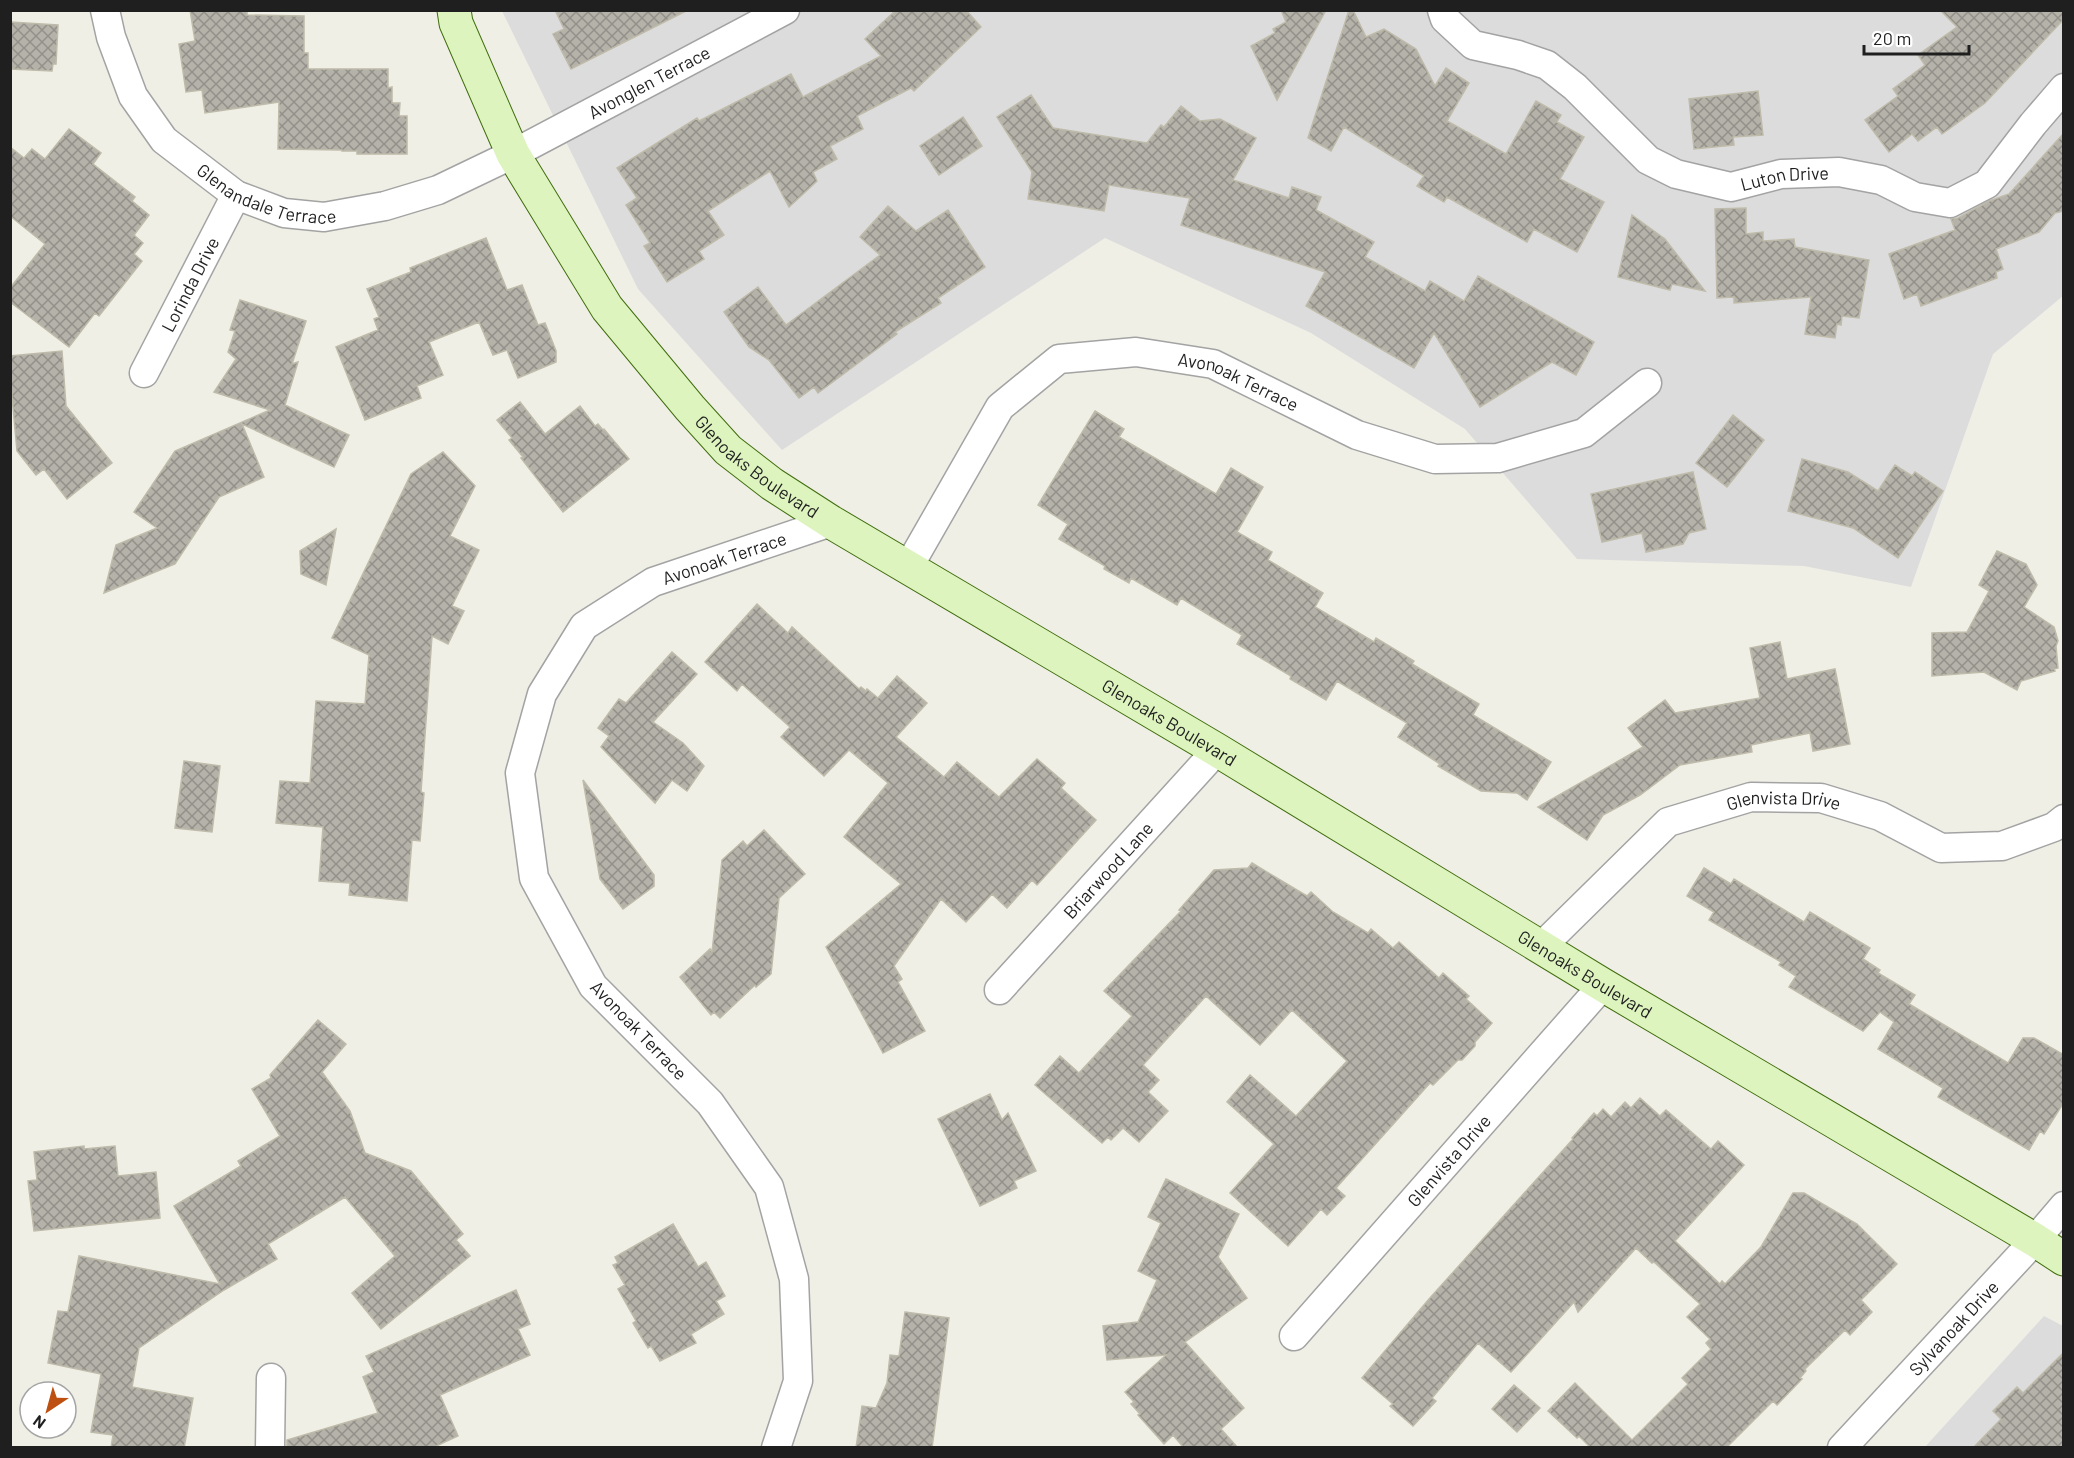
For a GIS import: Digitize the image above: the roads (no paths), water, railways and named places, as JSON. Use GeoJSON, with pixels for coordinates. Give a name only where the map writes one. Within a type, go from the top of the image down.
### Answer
{"type":"FeatureCollection","features":[{"type":"Feature","properties":{"kind":"street","name":"Glenandale Terrace"},"geometry":{"type":"LineString","coordinates":[[105,10],[111,37],[133,96],[164,140],[236,195],[284,213],[324,217],[385,206],[438,190],[513,154]]}},
{"type":"Feature","properties":{"kind":"street","name":"Glenoaks Boulevard"},"geometry":{"type":"LineString","coordinates":[[454,10],[456,23],[513,154],[607,308],[728,450],[772,484],[831,522],[1217,750],[1542,946],[1603,986],[2064,1259]]}},
{"type":"Feature","properties":{"kind":"street","name":"Avonglen Terrace"},"geometry":{"type":"LineString","coordinates":[[513,154],[785,10]]}},
{"type":"Feature","properties":{"kind":"street","name":"Luton Drive"},"geometry":{"type":"LineString","coordinates":[[1442,10],[1445,19],[1473,45],[1546,65],[1575,87],[1648,160],[1676,174],[1731,187],[1781,174],[1839,172],[1881,180],[1915,197],[1950,203],[1987,184],[2032,124],[2064,88]]}},
{"type":"Feature","properties":{"kind":"street","name":"Lorinda Drive"},"geometry":{"type":"LineString","coordinates":[[144,373],[236,195]]}},
{"type":"Feature","properties":{"kind":"street","name":"Avonoak Terrace"},"geometry":{"type":"LineString","coordinates":[[909,566],[1000,408],[1059,359],[1136,352],[1213,364],[1357,435],[1435,459],[1498,458],[1584,433],[1647,383]]}},
{"type":"Feature","properties":{"kind":"street","name":"Avonoak Terrace"},"geometry":{"type":"LineString","coordinates":[[776,1448],[798,1381],[794,1279],[769,1187],[710,1103],[593,986],[534,878],[520,773],[542,694],[584,626],[653,582],[831,522]]}},
{"type":"Feature","properties":{"kind":"street","name":"Briarwood Lane"},"geometry":{"type":"LineString","coordinates":[[999,990],[1217,750]]}},
{"type":"Feature","properties":{"kind":"street","name":"Glenvista Drive"},"geometry":{"type":"LineString","coordinates":[[1542,946],[1668,822],[1751,797],[1821,798],[1880,816],[1941,848],[2002,846],[2054,827],[2064,819]]}},
{"type":"Feature","properties":{"kind":"street","name":"Glenvista Drive"},"geometry":{"type":"LineString","coordinates":[[1294,1336],[1603,986]]}},
{"type":"Feature","properties":{"kind":"street","name":"Sylvanoak Drive"},"geometry":{"type":"LineString","coordinates":[[1842,1448],[2064,1206]]}},
{"type":"Feature","properties":{"kind":"street"},"geometry":{"type":"LineString","coordinates":[[270,1448],[271,1378]]}}]}
